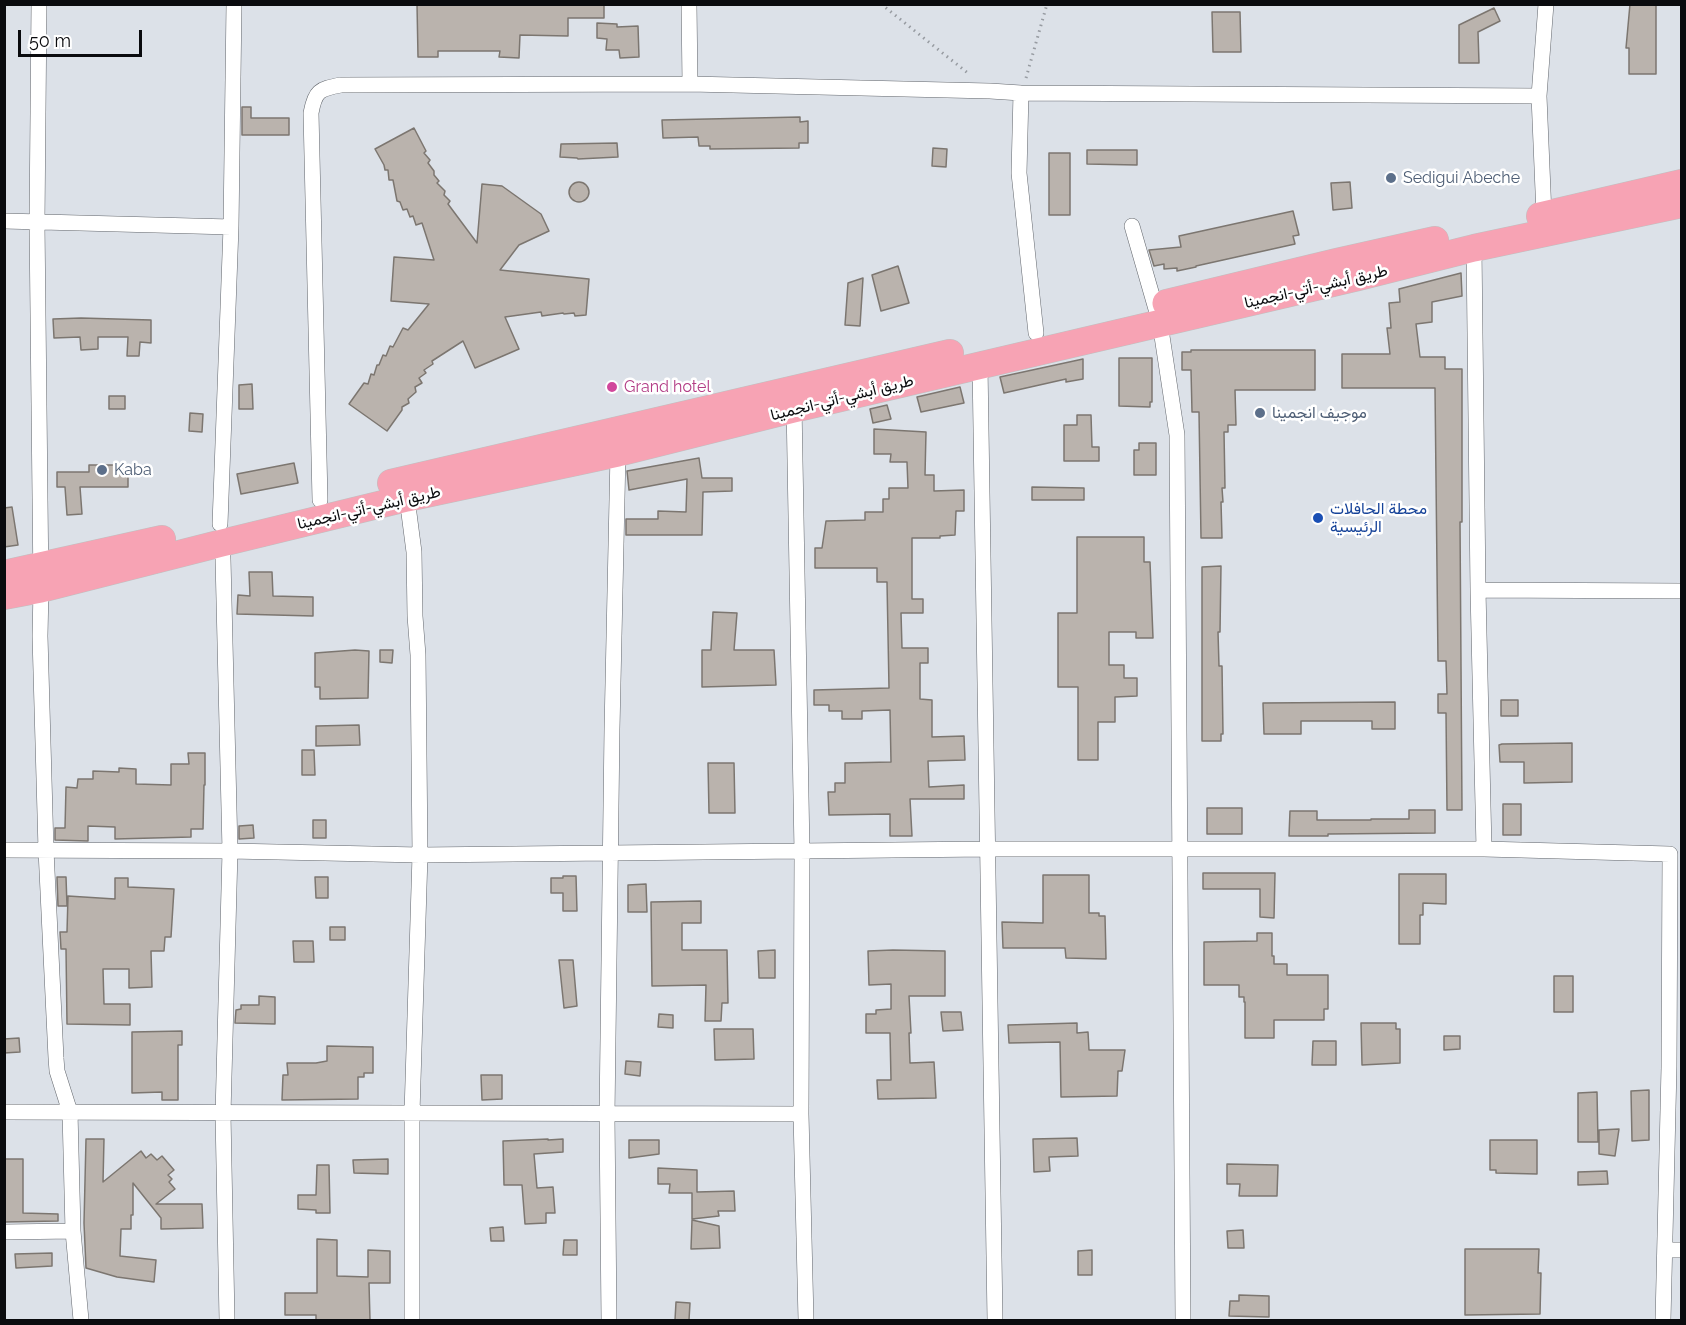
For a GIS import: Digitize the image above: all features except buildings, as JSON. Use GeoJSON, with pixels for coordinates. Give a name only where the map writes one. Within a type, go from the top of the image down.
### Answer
{"type":"FeatureCollection","features":[{"type":"Feature","properties":{"kind":"highway"},"geometry":{"type":"LineString","coordinates":[[4,596],[40,578],[149,542],[221,533],[320,500],[794,399],[1036,333],[1158,314],[1338,271],[1544,215],[1682,183]]}},
{"type":"Feature","properties":{"kind":"highway","name":"طريق أبشي-أتي-انجمينا"},"geometry":{"type":"LineString","coordinates":[[1338,271],[1474,248],[1682,204]]}},
{"type":"Feature","properties":{"kind":"highway","name":"طريق أبشي-أتي-انجمينا"},"geometry":{"type":"LineString","coordinates":[[221,533],[407,498],[618,453],[794,399],[980,365],[1158,314]]}},
{"type":"Feature","properties":{"kind":"highway"},"geometry":{"type":"LineString","coordinates":[[4,574],[40,578]]}},
{"type":"Feature","properties":{"kind":"street"},"geometry":{"type":"LineString","coordinates":[[39,4],[37,223],[40,636],[46,850],[56,1058],[57,1071],[70,1112],[74,1231],[81,1320]]}},
{"type":"Feature","properties":{"kind":"street"},"geometry":{"type":"LineString","coordinates":[[227,1320],[224,1114],[230,850],[221,533],[231,226],[234,4]]}},
{"type":"Feature","properties":{"kind":"street"},"geometry":{"type":"LineString","coordinates":[[689,4],[690,84]]}},
{"type":"Feature","properties":{"kind":"street"},"geometry":{"type":"LineString","coordinates":[[1544,215],[1539,96],[1546,4]]}},
{"type":"Feature","properties":{"kind":"street"},"geometry":{"type":"LineString","coordinates":[[320,500],[311,113],[317,92],[325,88],[341,85],[690,84],[1021,93],[1539,96]]}},
{"type":"Feature","properties":{"kind":"street"},"geometry":{"type":"LineString","coordinates":[[1021,93],[1018,173],[1036,333]]}},
{"type":"Feature","properties":{"kind":"street"},"geometry":{"type":"LineString","coordinates":[[4,221],[231,226]]}},
{"type":"Feature","properties":{"kind":"street"},"geometry":{"type":"LineString","coordinates":[[1132,226],[1158,314],[1177,435],[1183,1320]]}},
{"type":"Feature","properties":{"kind":"street"},"geometry":{"type":"LineString","coordinates":[[1474,248],[1484,849]]}},
{"type":"Feature","properties":{"kind":"street"},"geometry":{"type":"LineString","coordinates":[[980,365],[995,1320]]}},
{"type":"Feature","properties":{"kind":"street"},"geometry":{"type":"LineString","coordinates":[[794,399],[802,852],[801,1114],[806,1320]]}},
{"type":"Feature","properties":{"kind":"street"},"geometry":{"type":"LineString","coordinates":[[609,1320],[607,1115],[618,453]]}},
{"type":"Feature","properties":{"kind":"street"},"geometry":{"type":"LineString","coordinates":[[407,498],[414,552],[418,655],[420,855],[412,1113],[412,1320]]}},
{"type":"Feature","properties":{"kind":"street"},"geometry":{"type":"LineString","coordinates":[[1478,590],[1682,591]]}},
{"type":"Feature","properties":{"kind":"street"},"geometry":{"type":"LineString","coordinates":[[4,850],[230,850],[420,855],[988,849],[1484,849],[1676,854],[1675,1067],[1662,1320]]}},
{"type":"Feature","properties":{"kind":"street"},"geometry":{"type":"LineString","coordinates":[[4,1113],[801,1114]]}},
{"type":"Feature","properties":{"kind":"street"},"geometry":{"type":"LineString","coordinates":[[4,1232],[74,1231]]}},
{"type":"Feature","properties":{"kind":"street"},"geometry":{"type":"LineString","coordinates":[[1665,1250],[1682,1250]]}},
{"type":"Feature","properties":{"kind":"path"},"geometry":{"type":"LineString","coordinates":[[881,4],[990,91]]}},
{"type":"Feature","properties":{"kind":"path"},"geometry":{"type":"LineString","coordinates":[[1021,93],[1047,4]]}},
{"type":"Feature","properties":{"kind":"place","name":"Sedigui Abeche"},"geometry":{"type":"Point","coordinates":[1391,178]}},
{"type":"Feature","properties":{"kind":"place","name":"Grand hotel"},"geometry":{"type":"Point","coordinates":[612,387]}},
{"type":"Feature","properties":{"kind":"place","name":"موجيف انجمينا"},"geometry":{"type":"Point","coordinates":[1260,413]}},
{"type":"Feature","properties":{"kind":"place","name":"Kaba"},"geometry":{"type":"Point","coordinates":[102,470]}},
{"type":"Feature","properties":{"kind":"place","name":"محطة الحافلات الرئيسية"},"geometry":{"type":"Point","coordinates":[1318,518]}}]}
